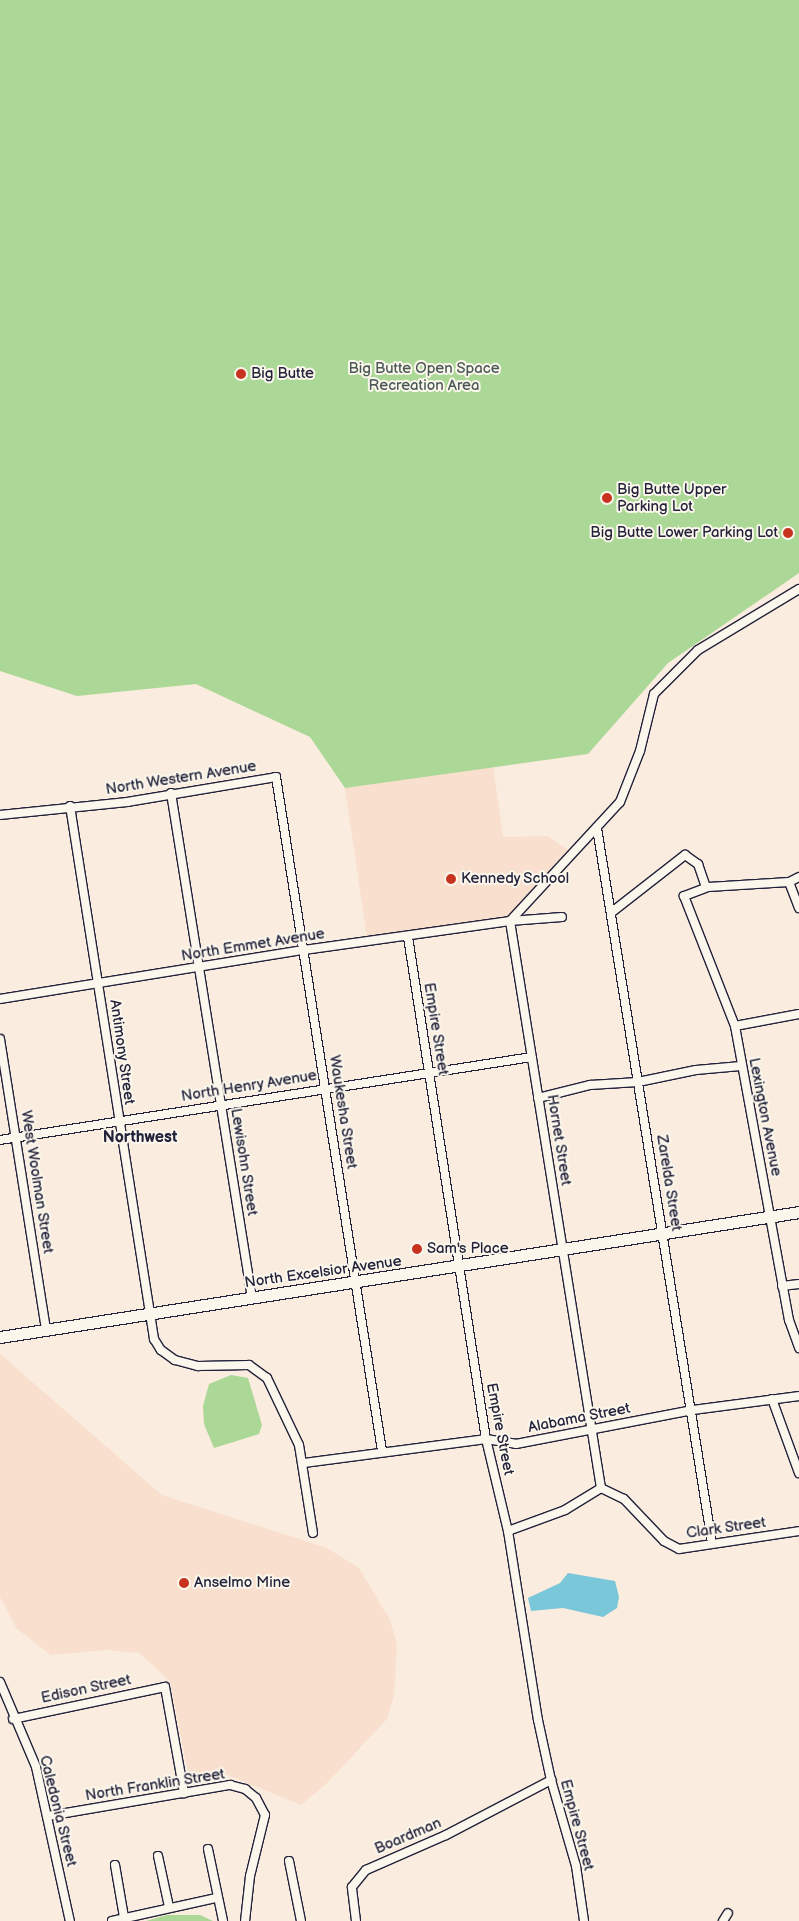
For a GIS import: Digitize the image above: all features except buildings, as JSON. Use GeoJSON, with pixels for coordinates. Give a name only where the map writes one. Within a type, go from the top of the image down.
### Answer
{"type":"FeatureCollection","features":[{"type":"Feature","properties":{"kind":"street"},"geometry":{"type":"LineString","coordinates":[[510,921],[620,802],[640,751],[654,694],[698,650],[799,589]]}},
{"type":"Feature","properties":{"kind":"street","name":"North Western Avenue"},"geometry":{"type":"LineString","coordinates":[[0,815],[70,806],[127,802],[276,776]]}},
{"type":"Feature","properties":{"kind":"street","name":"Waukesha Street"},"geometry":{"type":"LineString","coordinates":[[276,776],[382,1451]]}},
{"type":"Feature","properties":{"kind":"street","name":"Lewisohn Street"},"geometry":{"type":"LineString","coordinates":[[171,793],[252,1298]]}},
{"type":"Feature","properties":{"kind":"street","name":"Antimony Street"},"geometry":{"type":"LineString","coordinates":[[70,806],[118,1121],[149,1314],[156,1345],[175,1360],[198,1366],[240,1364],[255,1367],[267,1378],[280,1402],[304,1463]]}},
{"type":"Feature","properties":{"kind":"street","name":"Zarelda Street"},"geometry":{"type":"LineString","coordinates":[[597,828],[693,1410],[712,1543]]}},
{"type":"Feature","properties":{"kind":"street"},"geometry":{"type":"LineString","coordinates":[[612,912],[685,855],[698,864],[706,887],[789,882],[799,877]]}},
{"type":"Feature","properties":{"kind":"street"},"geometry":{"type":"LineString","coordinates":[[789,882],[799,908]]}},
{"type":"Feature","properties":{"kind":"street","name":"Lexington Avenue"},"geometry":{"type":"LineString","coordinates":[[706,887],[684,896],[735,1026],[782,1286],[789,1320],[799,1348]]}},
{"type":"Feature","properties":{"kind":"street","name":"North Emmet Avenue"},"geometry":{"type":"LineString","coordinates":[[0,999],[304,950],[408,937],[510,921],[562,917]]}},
{"type":"Feature","properties":{"kind":"street","name":"Hornet Street"},"geometry":{"type":"LineString","coordinates":[[510,921],[590,1431],[601,1488]]}},
{"type":"Feature","properties":{"kind":"street","name":"Empire Street"},"geometry":{"type":"LineString","coordinates":[[408,937],[457,1266],[486,1439],[508,1531],[551,1780],[576,1866],[584,1921]]}},
{"type":"Feature","properties":{"kind":"street"},"geometry":{"type":"LineString","coordinates":[[735,1026],[798,1016]]}},
{"type":"Feature","properties":{"kind":"street","name":"West Woolman Street"},"geometry":{"type":"LineString","coordinates":[[0,1039],[46,1330]]}},
{"type":"Feature","properties":{"kind":"street","name":"North Henry Avenue"},"geometry":{"type":"LineString","coordinates":[[0,1140],[532,1057]]}},
{"type":"Feature","properties":{"kind":"street"},"geometry":{"type":"LineString","coordinates":[[538,1098],[590,1085],[638,1082],[696,1070],[741,1066]]}},
{"type":"Feature","properties":{"kind":"street","name":"North Excelsior Avenue"},"geometry":{"type":"LineString","coordinates":[[0,1338],[799,1212]]}},
{"type":"Feature","properties":{"kind":"street"},"geometry":{"type":"LineString","coordinates":[[782,1286],[799,1284]]}},
{"type":"Feature","properties":{"kind":"street","name":"Alabama Street"},"geometry":{"type":"LineString","coordinates":[[304,1463],[382,1451],[486,1439],[516,1444],[693,1410],[799,1396]]}},
{"type":"Feature","properties":{"kind":"street"},"geometry":{"type":"LineString","coordinates":[[772,1399],[799,1472]]}},
{"type":"Feature","properties":{"kind":"street"},"geometry":{"type":"LineString","coordinates":[[304,1463],[313,1533]]}},
{"type":"Feature","properties":{"kind":"street"},"geometry":{"type":"LineString","coordinates":[[508,1531],[565,1510],[601,1488]]}},
{"type":"Feature","properties":{"kind":"street","name":"Clark Street"},"geometry":{"type":"LineString","coordinates":[[601,1488],[624,1499],[664,1541],[679,1549],[799,1531]]}},
{"type":"Feature","properties":{"kind":"street","name":"Caledonia Street"},"geometry":{"type":"LineString","coordinates":[[0,1683],[13,1719],[36,1767],[70,1921]]}},
{"type":"Feature","properties":{"kind":"street","name":"Edison Street"},"geometry":{"type":"LineString","coordinates":[[13,1719],[165,1687],[184,1793]]}},
{"type":"Feature","properties":{"kind":"street","name":"Boardman"},"geometry":{"type":"LineString","coordinates":[[356,1921],[352,1887],[366,1870],[446,1835],[551,1780]]}},
{"type":"Feature","properties":{"kind":"street","name":"North Franklin Street"},"geometry":{"type":"LineString","coordinates":[[48,1816],[230,1785],[244,1789],[261,1806],[265,1814],[250,1876],[245,1921]]}},
{"type":"Feature","properties":{"kind":"street"},"geometry":{"type":"LineString","coordinates":[[208,1849],[216,1898],[223,1921]]}},
{"type":"Feature","properties":{"kind":"street"},"geometry":{"type":"LineString","coordinates":[[158,1856],[169,1907]]}},
{"type":"Feature","properties":{"kind":"street"},"geometry":{"type":"LineString","coordinates":[[289,1862],[301,1921]]}},
{"type":"Feature","properties":{"kind":"street"},"geometry":{"type":"LineString","coordinates":[[115,1865],[124,1917]]}},
{"type":"Feature","properties":{"kind":"street"},"geometry":{"type":"LineString","coordinates":[[112,1921],[216,1898]]}},
{"type":"Feature","properties":{"kind":"street"},"geometry":{"type":"LineString","coordinates":[[723,1921],[728,1913]]}},
{"type":"Feature","properties":{"kind":"shaded area","name":"Kennedy School"},"geometry":{"type":"Polygon","coordinates":[[[493,766],[503,837],[548,836],[568,850],[519,907],[506,918],[367,938],[345,788],[493,766]]]}},
{"type":"Feature","properties":{"kind":"shaded area","name":"Anselmo Mine"},"geometry":{"type":"Polygon","coordinates":[[[0,1354],[162,1495],[327,1548],[359,1568],[390,1620],[397,1645],[394,1696],[387,1719],[327,1783],[301,1805],[218,1771],[189,1778],[170,1681],[139,1653],[106,1650],[51,1655],[17,1629],[0,1597],[0,1354]]]}},
{"type":"Feature","properties":{"kind":"green space","name":"Big Butte Open Space Recreation Area"},"geometry":{"type":"Polygon","coordinates":[[[0,0],[799,0],[799,573],[668,663],[588,754],[345,788],[310,737],[196,684],[77,696],[0,671],[0,0]]]}},
{"type":"Feature","properties":{"kind":"green space"},"geometry":{"type":"Polygon","coordinates":[[[231,1375],[248,1378],[262,1425],[259,1434],[214,1448],[204,1424],[203,1406],[209,1384],[231,1375]]]}},
{"type":"Feature","properties":{"kind":"green space"},"geometry":{"type":"Polygon","coordinates":[[[167,1915],[200,1915],[213,1921],[146,1921],[167,1915]]]}},
{"type":"Feature","properties":{"kind":"water"},"geometry":{"type":"Polygon","coordinates":[[[568,1573],[615,1581],[619,1597],[617,1608],[603,1617],[563,1608],[531,1611],[528,1598],[560,1583],[568,1573]]]}},
{"type":"Feature","properties":{"kind":"place","name":"Big Butte"},"geometry":{"type":"Point","coordinates":[241,374]}},
{"type":"Feature","properties":{"kind":"place","name":"Big Butte Upper Parking Lot"},"geometry":{"type":"Point","coordinates":[607,498]}},
{"type":"Feature","properties":{"kind":"place","name":"Big Butte Lower Parking Lot"},"geometry":{"type":"Point","coordinates":[788,533]}},
{"type":"Feature","properties":{"kind":"place","name":"Kennedy School"},"geometry":{"type":"Point","coordinates":[451,879]}},
{"type":"Feature","properties":{"kind":"place","name":"Sam's Place"},"geometry":{"type":"Point","coordinates":[417,1249]}},
{"type":"Feature","properties":{"kind":"place","name":"Anselmo Mine"},"geometry":{"type":"Point","coordinates":[184,1583]}},
{"type":"Feature","properties":{"kind":"district","name":"Northwest"},"geometry":{"type":"Point","coordinates":[140,1138]}}]}
